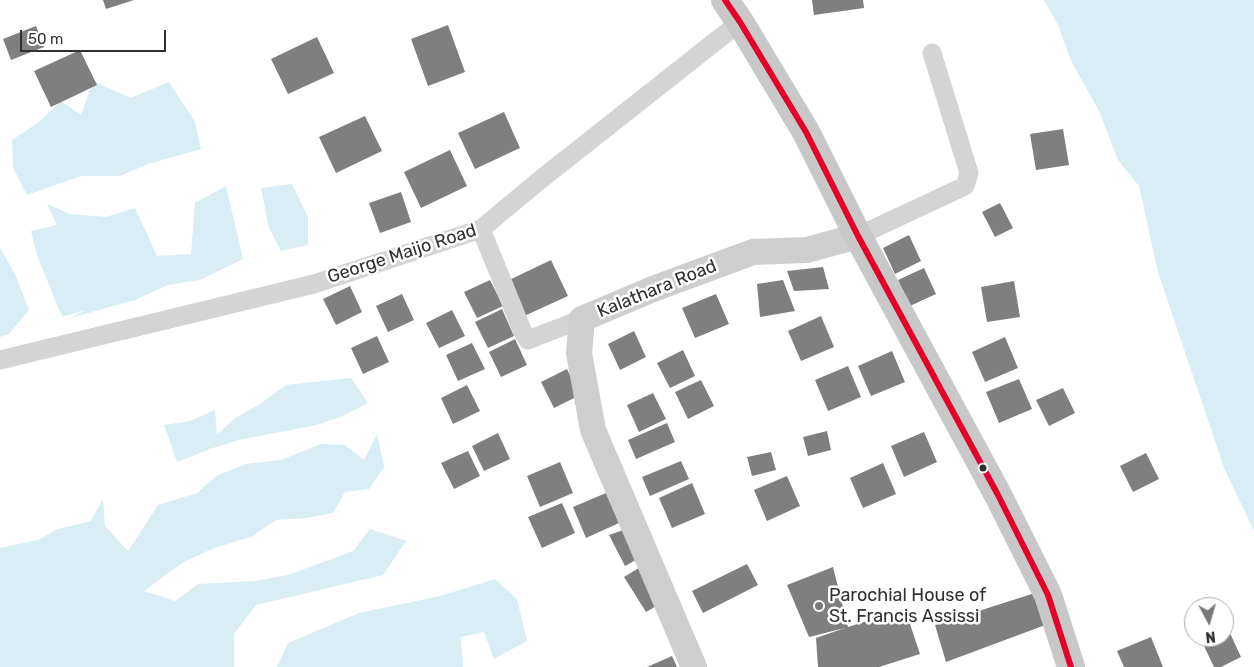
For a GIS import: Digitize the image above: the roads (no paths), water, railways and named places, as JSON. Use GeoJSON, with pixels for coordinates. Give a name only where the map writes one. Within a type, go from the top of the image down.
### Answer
{"type":"FeatureCollection","features":[{"type":"Feature","properties":{"kind":"main road"},"geometry":{"type":"LineString","coordinates":[[725,0],[806,132],[858,236],[998,495],[1048,595],[1071,667]]}},
{"type":"Feature","properties":{"kind":"street","name":"George Maijo Road"},"geometry":{"type":"LineString","coordinates":[[0,360],[314,284],[481,229],[740,22]]}},
{"type":"Feature","properties":{"kind":"street"},"geometry":{"type":"LineString","coordinates":[[858,236],[965,186],[969,173],[932,53]]}},
{"type":"Feature","properties":{"kind":"street"},"geometry":{"type":"LineString","coordinates":[[481,229],[522,330],[528,340],[582,319]]}},
{"type":"Feature","properties":{"kind":"street","name":"Kalathara Road"},"geometry":{"type":"LineString","coordinates":[[694,667],[593,430],[579,353],[582,319],[653,289],[753,252],[808,250],[858,236]]}},
{"type":"Feature","properties":{"kind":"place","name":"Parochial House of St. Francis Assissi"},"geometry":{"type":"Point","coordinates":[819,606]}}]}
